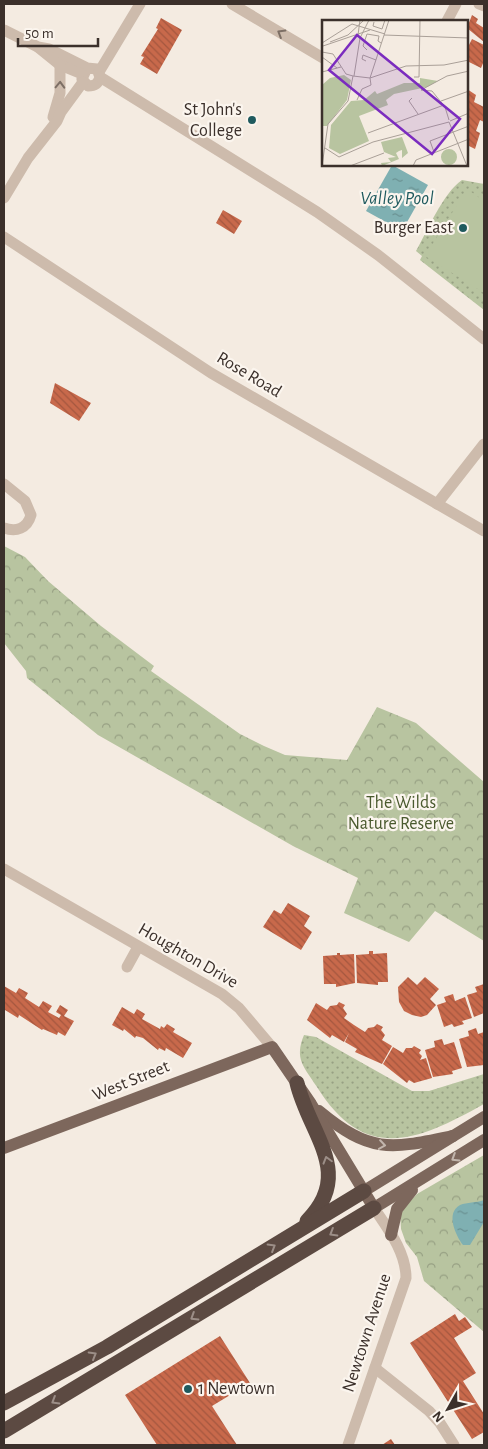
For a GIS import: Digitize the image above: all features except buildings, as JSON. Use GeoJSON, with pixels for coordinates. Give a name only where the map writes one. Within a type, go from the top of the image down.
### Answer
{"type":"FeatureCollection","features":[{"type":"Feature","properties":{"kind":"highway"},"geometry":{"type":"LineString","coordinates":[[296,1232],[321,1203],[327,1191],[329,1178],[327,1160],[302,1103],[297,1083]]}},
{"type":"Feature","properties":{"kind":"highway"},"geometry":{"type":"LineString","coordinates":[[4,1403],[107,1347],[364,1191]]}},
{"type":"Feature","properties":{"kind":"highway"},"geometry":{"type":"LineString","coordinates":[[4,1431],[374,1208]]}},
{"type":"Feature","properties":{"kind":"main road","name":"Houghton Drive"},"geometry":{"type":"LineString","coordinates":[[272,1047],[311,1104],[374,1208]]}},
{"type":"Feature","properties":{"kind":"main road","name":"West Street"},"geometry":{"type":"LineString","coordinates":[[4,1148],[272,1047]]}},
{"type":"Feature","properties":{"kind":"main road"},"geometry":{"type":"LineString","coordinates":[[311,1104],[346,1132],[373,1144],[405,1146],[453,1136]]}},
{"type":"Feature","properties":{"kind":"main road"},"geometry":{"type":"LineString","coordinates":[[364,1191],[484,1117]]}},
{"type":"Feature","properties":{"kind":"main road"},"geometry":{"type":"LineString","coordinates":[[374,1208],[484,1140]]}},
{"type":"Feature","properties":{"kind":"main road"},"geometry":{"type":"LineString","coordinates":[[391,1235],[395,1212],[400,1202],[426,1176]]}},
{"type":"Feature","properties":{"kind":"street"},"geometry":{"type":"LineString","coordinates":[[4,198],[28,158],[57,121],[61,112],[91,76],[106,64],[116,43],[140,4]]}},
{"type":"Feature","properties":{"kind":"street"},"geometry":{"type":"LineString","coordinates":[[232,4],[322,57]]}},
{"type":"Feature","properties":{"kind":"street"},"geometry":{"type":"LineString","coordinates":[[448,20],[456,4]]}},
{"type":"Feature","properties":{"kind":"street"},"geometry":{"type":"LineString","coordinates":[[480,4],[484,6]]}},
{"type":"Feature","properties":{"kind":"street"},"geometry":{"type":"LineString","coordinates":[[4,30],[38,47],[60,65],[91,76]]}},
{"type":"Feature","properties":{"kind":"street"},"geometry":{"type":"LineString","coordinates":[[38,47],[49,49],[124,98],[142,104],[324,217],[378,255],[484,338]]}},
{"type":"Feature","properties":{"kind":"street"},"geometry":{"type":"LineString","coordinates":[[45,137],[59,99],[60,65]]}},
{"type":"Feature","properties":{"kind":"street","name":"Rose Road"},"geometry":{"type":"LineString","coordinates":[[4,237],[211,373],[484,531]]}},
{"type":"Feature","properties":{"kind":"street"},"geometry":{"type":"LineString","coordinates":[[437,504],[484,444]]}},
{"type":"Feature","properties":{"kind":"street"},"geometry":{"type":"LineString","coordinates":[[4,484],[26,501],[31,515],[27,523],[20,529],[11,530],[4,528]]}},
{"type":"Feature","properties":{"kind":"street","name":"Houghton Drive"},"geometry":{"type":"LineString","coordinates":[[4,870],[228,998],[254,1023],[272,1047]]}},
{"type":"Feature","properties":{"kind":"street"},"geometry":{"type":"LineString","coordinates":[[127,967],[138,947]]}},
{"type":"Feature","properties":{"kind":"street","name":"Newtown Avenue"},"geometry":{"type":"LineString","coordinates":[[348,1445],[406,1278],[405,1264],[391,1235],[374,1208]]}},
{"type":"Feature","properties":{"kind":"street"},"geometry":{"type":"LineString","coordinates":[[375,1368],[429,1411],[440,1423],[454,1445]]}},
{"type":"Feature","properties":{"kind":"green space","name":"Burger East"},"geometry":{"type":"Polygon","coordinates":[[[462,180],[484,184],[484,310],[420,260],[422,256],[416,251],[436,212],[448,194],[462,180]]]}},
{"type":"Feature","properties":{"kind":"green space","name":"Burger East"},"geometry":{"type":"Polygon","coordinates":[[[467,189],[484,201],[484,293],[425,256],[467,189]]]}},
{"type":"Feature","properties":{"kind":"green space","name":"The Wilds Nature Reserve"},"geometry":{"type":"Polygon","coordinates":[[[4,546],[25,557],[48,581],[101,626],[154,666],[151,671],[240,734],[264,746],[285,755],[347,760],[377,707],[416,723],[484,782],[484,941],[435,911],[409,942],[344,913],[358,878],[293,846],[98,735],[27,678],[26,671],[4,643],[4,546]]]}},
{"type":"Feature","properties":{"kind":"green space"},"geometry":{"type":"Polygon","coordinates":[[[304,1035],[316,1037],[412,1091],[429,1091],[484,1074],[484,1104],[437,1128],[415,1135],[394,1138],[374,1136],[354,1127],[335,1111],[317,1087],[300,1057],[301,1043],[304,1035]]]}},
{"type":"Feature","properties":{"kind":"green space"},"geometry":{"type":"Polygon","coordinates":[[[484,1155],[484,1332],[424,1281],[417,1257],[406,1243],[401,1229],[400,1212],[417,1194],[484,1155]]]}},
{"type":"Feature","properties":{"kind":"water","name":"Valley Pool"},"geometry":{"type":"Polygon","coordinates":[[[391,166],[428,185],[402,231],[366,211],[391,166]]]}},
{"type":"Feature","properties":{"kind":"water"},"geometry":{"type":"Polygon","coordinates":[[[484,1200],[484,1222],[470,1245],[463,1245],[453,1225],[453,1213],[460,1205],[484,1200]]]}},
{"type":"Feature","properties":{"kind":"place","name":"St John's College"},"geometry":{"type":"Point","coordinates":[252,120]}},
{"type":"Feature","properties":{"kind":"place","name":"Burger East"},"geometry":{"type":"Point","coordinates":[463,228]}},
{"type":"Feature","properties":{"kind":"place","name":"1 Newtown"},"geometry":{"type":"Point","coordinates":[188,1389]}}]}
